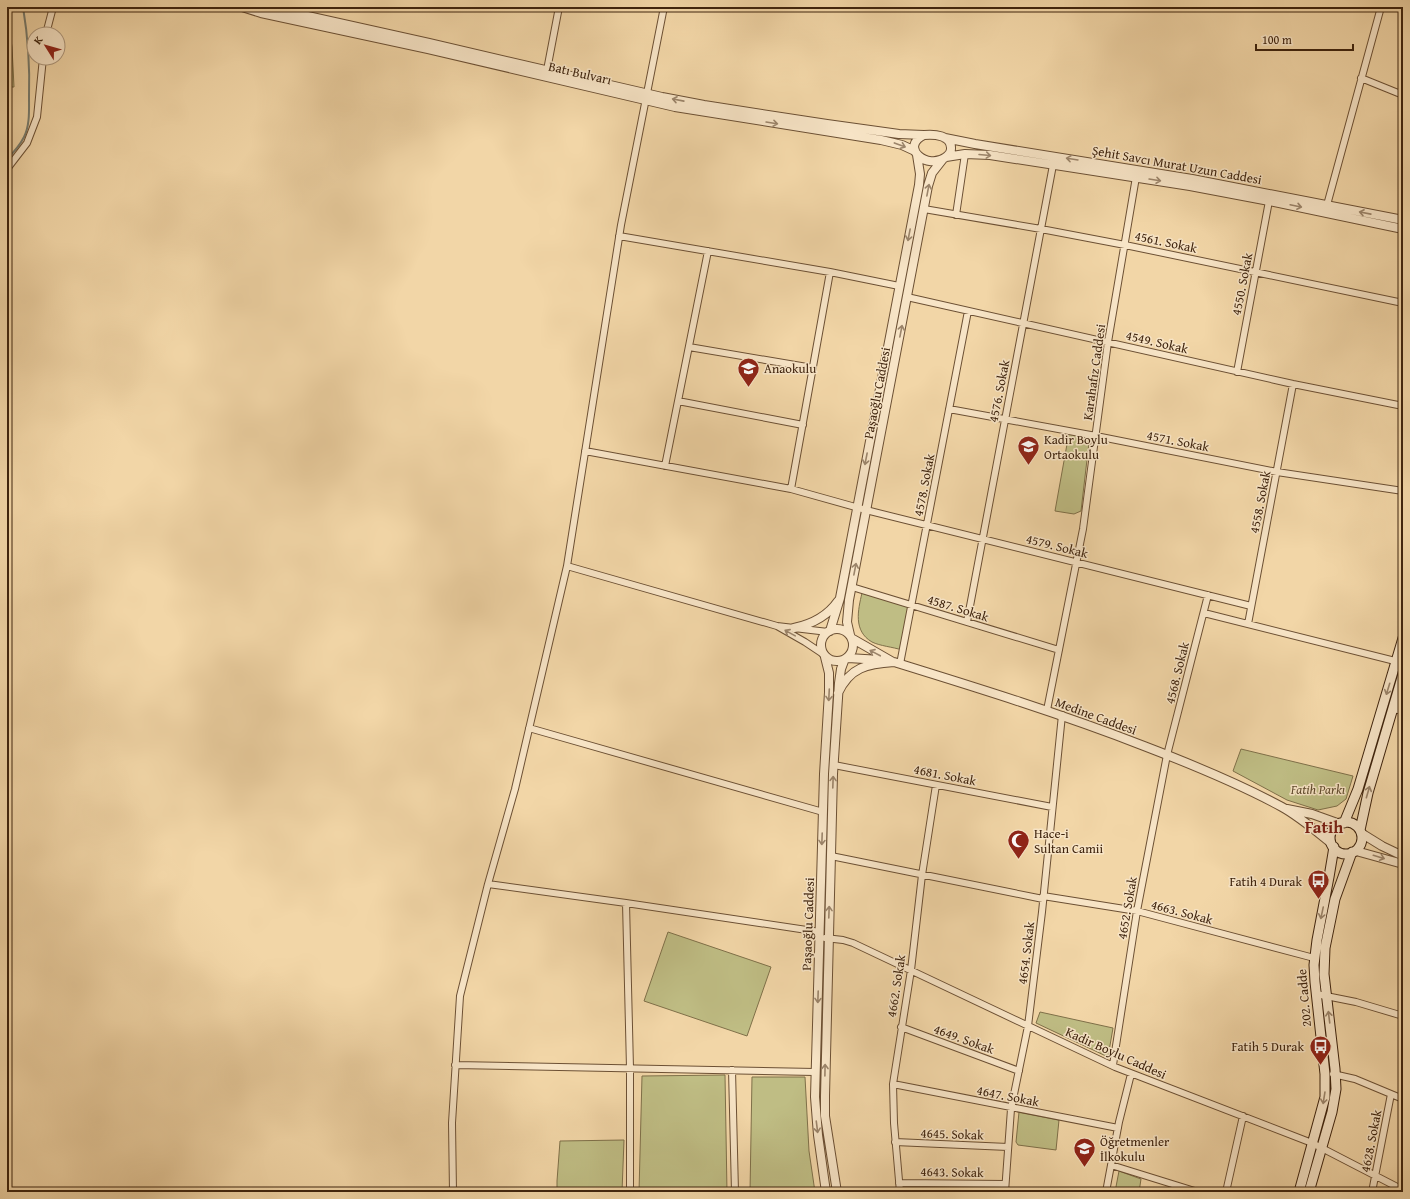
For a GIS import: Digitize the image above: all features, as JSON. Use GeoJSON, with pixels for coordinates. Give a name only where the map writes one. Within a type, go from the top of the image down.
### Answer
{"type":"FeatureCollection","features":[{"type":"Feature","properties":{"kind":"main road"},"geometry":{"type":"LineString","coordinates":[[1403,638],[1400,662],[1356,794],[1342,823],[1332,831],[1330,838],[1332,845],[1341,853],[1354,852],[1360,845],[1362,837],[1360,831],[1366,797],[1403,674]]}},
{"type":"Feature","properties":{"kind":"main road"},"geometry":{"type":"LineString","coordinates":[[1342,823],[1351,823],[1360,831]]}},
{"type":"Feature","properties":{"kind":"main road","name":"202. Cadde"},"geometry":{"type":"LineString","coordinates":[[1299,1192],[1325,1097],[1325,1074],[1316,994],[1314,958],[1332,845]]}},
{"type":"Feature","properties":{"kind":"main road","name":"202. Cadde"},"geometry":{"type":"LineString","coordinates":[[1309,1192],[1335,1100],[1336,1074],[1326,996],[1324,961],[1326,936],[1338,889],[1354,852]]}},
{"type":"Feature","properties":{"kind":"street"},"geometry":{"type":"LineString","coordinates":[[48,26],[53,7]]}},
{"type":"Feature","properties":{"kind":"street","name":"Batı Bulvarı"},"geometry":{"type":"LineString","coordinates":[[242,7],[261,13],[718,114],[881,140],[902,145],[916,153]]}},
{"type":"Feature","properties":{"kind":"street","name":"Batı Bulvarı"},"geometry":{"type":"LineString","coordinates":[[267,7],[547,70],[647,98],[899,134],[924,135]]}},
{"type":"Feature","properties":{"kind":"street"},"geometry":{"type":"LineString","coordinates":[[547,70],[559,7]]}},
{"type":"Feature","properties":{"kind":"street"},"geometry":{"type":"LineString","coordinates":[[453,1192],[452,1123],[460,996],[488,884],[515,788],[567,566],[619,236],[664,7]]}},
{"type":"Feature","properties":{"kind":"street"},"geometry":{"type":"LineString","coordinates":[[1327,205],[1381,7]]}},
{"type":"Feature","properties":{"kind":"street"},"geometry":{"type":"LineString","coordinates":[[7,169],[27,143],[37,117],[42,66]]}},
{"type":"Feature","properties":{"kind":"street"},"geometry":{"type":"LineString","coordinates":[[1361,78],[1403,95]]}},
{"type":"Feature","properties":{"kind":"street"},"geometry":{"type":"LineString","coordinates":[[924,135],[945,138],[948,140],[951,148],[950,152],[944,158],[927,161],[919,158],[916,153],[915,143],[917,140],[924,135]]}},
{"type":"Feature","properties":{"kind":"street","name":"Şehit Savcı Murat Uzun Caddesi"},"geometry":{"type":"LineString","coordinates":[[945,138],[1192,179],[1403,220]]}},
{"type":"Feature","properties":{"kind":"street","name":"Paşaoğlu Caddesi"},"geometry":{"type":"LineString","coordinates":[[829,631],[840,598],[920,179],[916,153]]}},
{"type":"Feature","properties":{"kind":"street"},"geometry":{"type":"LineString","coordinates":[[956,215],[965,154]]}},
{"type":"Feature","properties":{"kind":"street","name":"Şehit Savcı Murat Uzun Caddesi"},"geometry":{"type":"LineString","coordinates":[[944,158],[965,154],[990,155],[1136,177],[1269,201],[1403,229]]}},
{"type":"Feature","properties":{"kind":"street","name":"Paşaoğlu Caddesi"},"geometry":{"type":"LineString","coordinates":[[851,637],[847,622],[852,587],[907,297],[932,173],[944,158]]}},
{"type":"Feature","properties":{"kind":"street","name":"4576. Sokak"},"geometry":{"type":"LineString","coordinates":[[967,622],[1053,165]]}},
{"type":"Feature","properties":{"kind":"street","name":"Karahafız Caddesi"},"geometry":{"type":"LineString","coordinates":[[1047,710],[1083,529],[1108,342],[1136,177]]}},
{"type":"Feature","properties":{"kind":"street","name":"4550. Sokak"},"geometry":{"type":"LineString","coordinates":[[1237,372],[1269,201]]}},
{"type":"Feature","properties":{"kind":"street","name":"4561. Sokak"},"geometry":{"type":"LineString","coordinates":[[924,210],[1041,229],[1125,245],[1403,303]]}},
{"type":"Feature","properties":{"kind":"street"},"geometry":{"type":"LineString","coordinates":[[619,236],[830,272],[900,286]]}},
{"type":"Feature","properties":{"kind":"street"},"geometry":{"type":"LineString","coordinates":[[665,466],[708,251]]}},
{"type":"Feature","properties":{"kind":"street"},"geometry":{"type":"LineString","coordinates":[[792,489],[830,272]]}},
{"type":"Feature","properties":{"kind":"street","name":"4549. Sokak"},"geometry":{"type":"LineString","coordinates":[[907,297],[1237,372],[1403,406]]}},
{"type":"Feature","properties":{"kind":"street","name":"4578. Sokak"},"geometry":{"type":"LineString","coordinates":[[897,663],[912,605],[968,311]]}},
{"type":"Feature","properties":{"kind":"street"},"geometry":{"type":"LineString","coordinates":[[689,347],[813,368]]}},
{"type":"Feature","properties":{"kind":"street","name":"4558. Sokak"},"geometry":{"type":"LineString","coordinates":[[1248,624],[1293,384]]}},
{"type":"Feature","properties":{"kind":"street"},"geometry":{"type":"LineString","coordinates":[[678,401],[803,425]]}},
{"type":"Feature","properties":{"kind":"street","name":"4571. Sokak"},"geometry":{"type":"LineString","coordinates":[[949,409],[1096,436],[1276,472],[1403,491]]}},
{"type":"Feature","properties":{"kind":"street","name":"4579. Sokak"},"geometry":{"type":"LineString","coordinates":[[585,451],[792,489],[927,526],[1251,606]]}},
{"type":"Feature","properties":{"kind":"street"},"geometry":{"type":"LineString","coordinates":[[567,566],[777,626],[829,631],[839,629],[844,630],[851,637],[854,647],[852,653],[846,659],[839,662],[833,662],[805,642],[777,626]]}},
{"type":"Feature","properties":{"kind":"street","name":"4587. Sokak"},"geometry":{"type":"LineString","coordinates":[[852,587],[1059,650]]}},
{"type":"Feature","properties":{"kind":"street","name":"4568. Sokak"},"geometry":{"type":"LineString","coordinates":[[1167,755],[1208,596]]}},
{"type":"Feature","properties":{"kind":"street"},"geometry":{"type":"LineString","coordinates":[[794,628],[809,624],[821,618],[832,609],[840,598]]}},
{"type":"Feature","properties":{"kind":"street"},"geometry":{"type":"LineString","coordinates":[[1204,613],[1400,662]]}},
{"type":"Feature","properties":{"kind":"street"},"geometry":{"type":"LineString","coordinates":[[824,655],[821,645],[822,639],[829,631]]}},
{"type":"Feature","properties":{"kind":"street","name":"Medine Caddesi"},"geometry":{"type":"LineString","coordinates":[[851,637],[864,647],[897,663]]}},
{"type":"Feature","properties":{"kind":"street","name":"Paşaoğlu Caddesi"},"geometry":{"type":"LineString","coordinates":[[824,655],[829,673],[830,692],[823,812],[815,1072],[816,1117],[826,1192]]}},
{"type":"Feature","properties":{"kind":"street","name":"Medine Caddesi"},"geometry":{"type":"LineString","coordinates":[[846,659],[866,658],[897,663],[1047,710],[1167,755],[1216,775],[1283,808],[1332,845]]}},
{"type":"Feature","properties":{"kind":"street","name":"Paşaoğlu Caddesi"},"geometry":{"type":"LineString","coordinates":[[837,1192],[826,1122],[824,1096],[834,765],[838,693],[840,676],[846,659]]}},
{"type":"Feature","properties":{"kind":"street"},"geometry":{"type":"LineString","coordinates":[[838,693],[845,680],[853,673],[873,664],[897,663]]}},
{"type":"Feature","properties":{"kind":"street"},"geometry":{"type":"LineString","coordinates":[[1393,709],[1403,711]]}},
{"type":"Feature","properties":{"kind":"street","name":"4654. Sokak"},"geometry":{"type":"LineString","coordinates":[[1005,1192],[1011,1108],[1028,1026],[1062,716]]}},
{"type":"Feature","properties":{"kind":"street"},"geometry":{"type":"LineString","coordinates":[[529,728],[823,812]]}},
{"type":"Feature","properties":{"kind":"street","name":"4652. Sokak"},"geometry":{"type":"LineString","coordinates":[[1113,1065],[1136,911],[1167,755]]}},
{"type":"Feature","properties":{"kind":"street","name":"4681. Sokak"},"geometry":{"type":"LineString","coordinates":[[834,765],[1052,807]]}},
{"type":"Feature","properties":{"kind":"street","name":"4662. Sokak"},"geometry":{"type":"LineString","coordinates":[[900,1192],[893,1084],[911,970],[922,875],[936,785]]}},
{"type":"Feature","properties":{"kind":"street","name":"Medine Caddesi"},"geometry":{"type":"LineString","coordinates":[[1283,808],[1342,823]]}},
{"type":"Feature","properties":{"kind":"street"},"geometry":{"type":"LineString","coordinates":[[1360,831],[1382,846],[1403,856]]}},
{"type":"Feature","properties":{"kind":"street"},"geometry":{"type":"LineString","coordinates":[[1354,852],[1403,864]]}},
{"type":"Feature","properties":{"kind":"street","name":"4663. Sokak"},"geometry":{"type":"LineString","coordinates":[[831,856],[922,875],[1043,897],[1136,911],[1314,958]]}},
{"type":"Feature","properties":{"kind":"street","name":"Kadir Boylu Caddesi"},"geometry":{"type":"LineString","coordinates":[[488,884],[626,903],[820,935],[853,943],[1132,1074],[1312,1143],[1403,1190]]}},
{"type":"Feature","properties":{"kind":"street"},"geometry":{"type":"LineString","coordinates":[[626,903],[630,1068],[630,1192]]}},
{"type":"Feature","properties":{"kind":"street"},"geometry":{"type":"LineString","coordinates":[[1316,994],[1356,1002],[1403,1016]]}},
{"type":"Feature","properties":{"kind":"street","name":"4649. Sokak"},"geometry":{"type":"LineString","coordinates":[[901,1028],[1019,1071]]}},
{"type":"Feature","properties":{"kind":"street"},"geometry":{"type":"LineString","coordinates":[[455,1065],[815,1072]]}},
{"type":"Feature","properties":{"kind":"street"},"geometry":{"type":"LineString","coordinates":[[732,1070],[735,1192]]}},
{"type":"Feature","properties":{"kind":"street"},"geometry":{"type":"LineString","coordinates":[[1106,1192],[1118,1128],[1132,1074]]}},
{"type":"Feature","properties":{"kind":"street"},"geometry":{"type":"LineString","coordinates":[[1325,1074],[1336,1074],[1355,1079],[1403,1099]]}},
{"type":"Feature","properties":{"kind":"street","name":"4647. Sokak"},"geometry":{"type":"LineString","coordinates":[[893,1084],[1118,1128]]}},
{"type":"Feature","properties":{"kind":"street","name":"4628. Sokak"},"geometry":{"type":"LineString","coordinates":[[1372,1192],[1391,1094]]}},
{"type":"Feature","properties":{"kind":"street"},"geometry":{"type":"LineString","coordinates":[[1226,1192],[1243,1116]]}},
{"type":"Feature","properties":{"kind":"street","name":"4645. Sokak"},"geometry":{"type":"LineString","coordinates":[[896,1142],[1008,1147]]}},
{"type":"Feature","properties":{"kind":"street"},"geometry":{"type":"LineString","coordinates":[[1111,1165],[1198,1192]]}},
{"type":"Feature","properties":{"kind":"street","name":"4643. Sokak"},"geometry":{"type":"LineString","coordinates":[[899,1183],[1005,1184]]}},
{"type":"Feature","properties":{"kind":"green space"},"geometry":{"type":"Polygon","coordinates":[[[7,11],[12,47],[14,87],[7,87],[7,11]]]}},
{"type":"Feature","properties":{"kind":"green space"},"geometry":{"type":"Polygon","coordinates":[[[1069,433],[1090,434],[1081,511],[1074,514],[1055,511],[1069,433]]]}},
{"type":"Feature","properties":{"kind":"green space"},"geometry":{"type":"Polygon","coordinates":[[[862,593],[910,607],[902,650],[872,642],[862,632],[859,626],[858,613],[862,593]]]}},
{"type":"Feature","properties":{"kind":"green space","name":"Fatih Parkı"},"geometry":{"type":"Polygon","coordinates":[[[1241,749],[1353,776],[1346,799],[1337,806],[1318,810],[1287,800],[1233,771],[1241,749]]]}},
{"type":"Feature","properties":{"kind":"green space"},"geometry":{"type":"Polygon","coordinates":[[[668,932],[771,967],[747,1036],[644,1001],[668,932]]]}},
{"type":"Feature","properties":{"kind":"green space"},"geometry":{"type":"Polygon","coordinates":[[[1040,1012],[1113,1028],[1108,1057],[1036,1023],[1040,1012]]]}},
{"type":"Feature","properties":{"kind":"green space"},"geometry":{"type":"Polygon","coordinates":[[[725,1075],[727,1192],[639,1192],[642,1076],[725,1075]]]}},
{"type":"Feature","properties":{"kind":"green space"},"geometry":{"type":"Polygon","coordinates":[[[752,1077],[805,1077],[809,1151],[815,1192],[750,1192],[752,1077]]]}},
{"type":"Feature","properties":{"kind":"green space"},"geometry":{"type":"Polygon","coordinates":[[[1019,1112],[1059,1120],[1056,1150],[1018,1145],[1016,1142],[1019,1112]]]}},
{"type":"Feature","properties":{"kind":"green space"},"geometry":{"type":"Polygon","coordinates":[[[624,1140],[622,1192],[557,1192],[560,1141],[624,1140]]]}},
{"type":"Feature","properties":{"kind":"green space"},"geometry":{"type":"Polygon","coordinates":[[[1119,1171],[1141,1179],[1139,1192],[1115,1192],[1119,1171]]]}},
{"type":"Feature","properties":{"kind":"waterway"},"geometry":{"type":"LineString","coordinates":[[7,159],[22,140],[26,132],[28,122],[29,63],[23,7]]}},
{"type":"Feature","properties":{"kind":"place","name":"Anaokulu"},"geometry":{"type":"Point","coordinates":[749,388]}},
{"type":"Feature","properties":{"kind":"place","name":"Kadir Boylu Ortaokulu"},"geometry":{"type":"Point","coordinates":[1028,466]}},
{"type":"Feature","properties":{"kind":"place","name":"Hace-i Sultan Camii"},"geometry":{"type":"Point","coordinates":[1019,860]}},
{"type":"Feature","properties":{"kind":"place","name":"Fatih 4 Durak"},"geometry":{"type":"Point","coordinates":[1318,900]}},
{"type":"Feature","properties":{"kind":"place","name":"Fatih 5 Durak"},"geometry":{"type":"Point","coordinates":[1320,1066]}},
{"type":"Feature","properties":{"kind":"place","name":"Öğretmenler İlkokulu"},"geometry":{"type":"Point","coordinates":[1085,1168]}},
{"type":"Feature","properties":{"kind":"district","name":"Fatih"},"geometry":{"type":"Point","coordinates":[1324,826]}}]}
